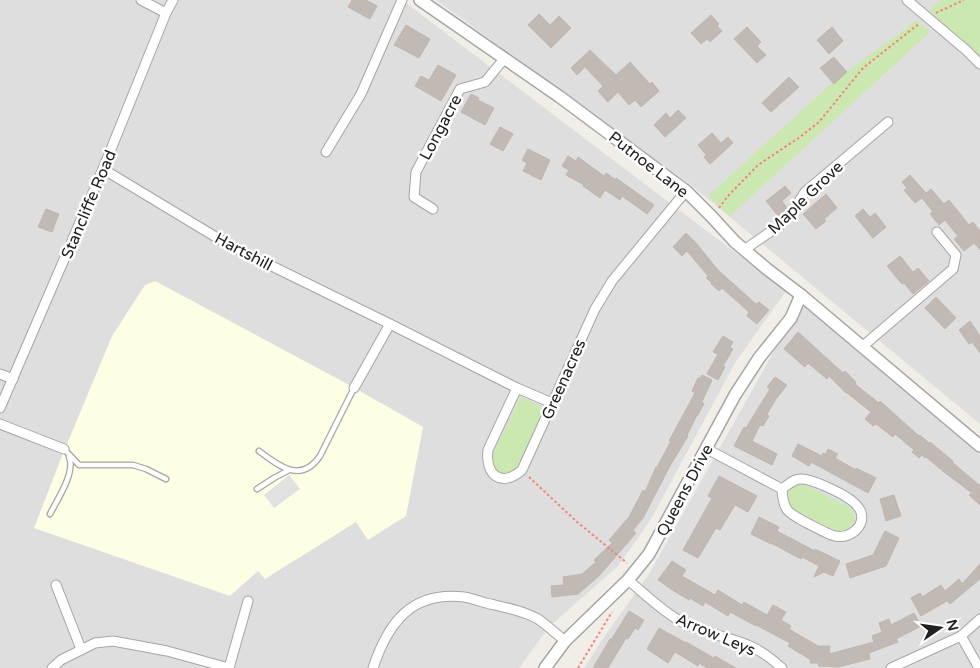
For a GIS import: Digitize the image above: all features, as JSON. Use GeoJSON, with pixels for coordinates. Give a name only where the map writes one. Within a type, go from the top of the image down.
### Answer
{"type":"FeatureCollection","features":[{"type":"Feature","properties":{"kind":"street"},"geometry":{"type":"LineString","coordinates":[[142,0],[166,13]]}},
{"type":"Feature","properties":{"kind":"street","name":"Stancliffe Road"},"geometry":{"type":"LineString","coordinates":[[0,408],[103,169],[166,13],[174,0]]}},
{"type":"Feature","properties":{"kind":"street"},"geometry":{"type":"LineString","coordinates":[[326,152],[361,94],[402,0]]}},
{"type":"Feature","properties":{"kind":"street","name":"Putnoe Lane"},"geometry":{"type":"LineString","coordinates":[[420,0],[560,98],[686,191],[744,250],[802,295],[980,446]]}},
{"type":"Feature","properties":{"kind":"street"},"geometry":{"type":"LineString","coordinates":[[907,0],[980,64]]}},
{"type":"Feature","properties":{"kind":"street","name":"Longacre"},"geometry":{"type":"LineString","coordinates":[[433,208],[414,197],[416,172],[460,89],[485,82],[504,59]]}},
{"type":"Feature","properties":{"kind":"street","name":"Maple Grove"},"geometry":{"type":"LineString","coordinates":[[744,250],[780,225],[793,211],[805,192],[888,122]]}},
{"type":"Feature","properties":{"kind":"street","name":"Hartshill"},"geometry":{"type":"LineString","coordinates":[[103,169],[229,245],[517,388],[552,403]]}},
{"type":"Feature","properties":{"kind":"street","name":"Greenacres"},"geometry":{"type":"LineString","coordinates":[[522,470],[595,308],[612,282],[686,191]]}},
{"type":"Feature","properties":{"kind":"street"},"geometry":{"type":"LineString","coordinates":[[863,346],[953,269],[956,255],[937,232]]}},
{"type":"Feature","properties":{"kind":"street","name":"Queens Drive"},"geometry":{"type":"LineString","coordinates":[[545,668],[565,641],[628,580],[650,554],[735,395],[759,358],[791,318],[802,295]]}},
{"type":"Feature","properties":{"kind":"street"},"geometry":{"type":"LineString","coordinates":[[354,388],[390,324]]}},
{"type":"Feature","properties":{"kind":"street"},"geometry":{"type":"LineString","coordinates":[[0,374],[12,379]]}},
{"type":"Feature","properties":{"kind":"street"},"geometry":{"type":"LineString","coordinates":[[517,388],[488,450],[487,460],[489,469],[496,477],[508,478],[522,470]]}},
{"type":"Feature","properties":{"kind":"street"},"geometry":{"type":"LineString","coordinates":[[0,424],[64,450]]}},
{"type":"Feature","properties":{"kind":"street"},"geometry":{"type":"LineString","coordinates":[[707,449],[782,489]]}},
{"type":"Feature","properties":{"kind":"street"},"geometry":{"type":"LineString","coordinates":[[800,478],[811,481],[849,499],[861,510],[862,522],[857,530],[848,535],[835,536],[789,513],[783,504],[782,489],[792,481],[800,478]]}},
{"type":"Feature","properties":{"kind":"street","name":"Arrow Leys"},"geometry":{"type":"LineString","coordinates":[[628,580],[680,621],[703,631],[752,646],[782,668]]}},
{"type":"Feature","properties":{"kind":"street"},"geometry":{"type":"LineString","coordinates":[[56,584],[81,649]]}},
{"type":"Feature","properties":{"kind":"street"},"geometry":{"type":"LineString","coordinates":[[373,668],[384,640],[394,624],[407,610],[426,600],[445,597],[465,597],[520,611],[537,619],[565,641]]}},
{"type":"Feature","properties":{"kind":"street"},"geometry":{"type":"LineString","coordinates":[[52,668],[61,660],[81,649],[95,643],[113,641],[166,651],[229,668],[248,601]]}},
{"type":"Feature","properties":{"kind":"street"},"geometry":{"type":"LineString","coordinates":[[891,668],[961,636],[980,619]]}},
{"type":"Feature","properties":{"kind":"street"},"geometry":{"type":"LineString","coordinates":[[961,636],[980,668]]}},
{"type":"Feature","properties":{"kind":"lane"},"geometry":{"type":"LineString","coordinates":[[259,451],[289,470],[300,471],[315,464],[354,388]]}},
{"type":"Feature","properties":{"kind":"lane"},"geometry":{"type":"LineString","coordinates":[[64,450],[79,465],[133,465],[166,478]]}},
{"type":"Feature","properties":{"kind":"lane"},"geometry":{"type":"LineString","coordinates":[[50,514],[67,481],[71,468],[71,459],[64,450]]}},
{"type":"Feature","properties":{"kind":"lane"},"geometry":{"type":"LineString","coordinates":[[257,489],[289,470]]}},
{"type":"Feature","properties":{"kind":"path"},"geometry":{"type":"LineString","coordinates":[[712,217],[728,196],[758,165],[819,122],[863,68],[927,17],[964,0]]}},
{"type":"Feature","properties":{"kind":"path"},"geometry":{"type":"LineString","coordinates":[[522,470],[576,521],[636,570]]}},
{"type":"Feature","properties":{"kind":"path"},"geometry":{"type":"LineString","coordinates":[[578,668],[616,606]]}},
{"type":"Feature","properties":{"kind":"shaded area"},"geometry":{"type":"Polygon","coordinates":[[[0,0],[402,0],[786,291],[735,363],[650,521],[618,566],[549,627],[519,668],[0,668],[0,0]]]}},
{"type":"Feature","properties":{"kind":"shaded area"},"geometry":{"type":"Polygon","coordinates":[[[436,0],[980,0],[980,424],[691,185],[436,0]]]}},
{"type":"Feature","properties":{"kind":"shaded area"},"geometry":{"type":"Polygon","coordinates":[[[155,281],[351,386],[423,427],[406,516],[368,540],[356,522],[265,579],[258,571],[230,596],[34,528],[112,336],[145,285],[155,281]]]}},
{"type":"Feature","properties":{"kind":"shaded area"},"geometry":{"type":"Polygon","coordinates":[[[801,303],[980,455],[980,668],[584,668],[649,574],[801,303]]]}},
{"type":"Feature","properties":{"kind":"shaded area"},"geometry":{"type":"Polygon","coordinates":[[[289,475],[300,489],[274,508],[264,495],[289,475]]]}},
{"type":"Feature","properties":{"kind":"green space"},"geometry":{"type":"Polygon","coordinates":[[[941,0],[980,0],[980,55],[929,11],[941,0]]]}},
{"type":"Feature","properties":{"kind":"green space"},"geometry":{"type":"Polygon","coordinates":[[[917,20],[930,32],[730,216],[708,196],[833,82],[917,20]]]}},
{"type":"Feature","properties":{"kind":"green space"},"geometry":{"type":"Polygon","coordinates":[[[521,397],[545,408],[519,466],[509,472],[497,472],[493,465],[492,456],[521,397]]]}},
{"type":"Feature","properties":{"kind":"green space"},"geometry":{"type":"Polygon","coordinates":[[[802,484],[846,505],[853,511],[855,520],[849,529],[835,531],[794,510],[788,500],[790,489],[802,484]]]}},
{"type":"Feature","properties":{"kind":"building"},"geometry":{"type":"Polygon","coordinates":[[[352,0],[366,0],[377,6],[370,19],[348,7],[352,0]]]}},
{"type":"Feature","properties":{"kind":"building"},"geometry":{"type":"Polygon","coordinates":[[[539,14],[550,25],[559,16],[571,28],[551,48],[528,25],[539,14]]]}},
{"type":"Feature","properties":{"kind":"building"},"geometry":{"type":"Polygon","coordinates":[[[711,15],[722,31],[710,42],[707,39],[701,44],[691,33],[711,15]]]}},
{"type":"Feature","properties":{"kind":"building"},"geometry":{"type":"Polygon","coordinates":[[[406,25],[430,39],[419,58],[394,45],[406,25]]]}},
{"type":"Feature","properties":{"kind":"building"},"geometry":{"type":"Polygon","coordinates":[[[747,27],[761,42],[757,46],[766,55],[757,63],[734,39],[747,27]]]}},
{"type":"Feature","properties":{"kind":"building"},"geometry":{"type":"Polygon","coordinates":[[[832,27],[843,41],[829,54],[817,40],[832,27]]]}},
{"type":"Feature","properties":{"kind":"building"},"geometry":{"type":"Polygon","coordinates":[[[590,50],[616,75],[630,62],[659,91],[641,107],[635,100],[629,105],[618,92],[608,102],[598,91],[603,86],[585,67],[577,75],[571,68],[590,50]]]}},
{"type":"Feature","properties":{"kind":"building"},"geometry":{"type":"Polygon","coordinates":[[[834,57],[847,72],[834,84],[820,68],[834,57]]]}},
{"type":"Feature","properties":{"kind":"building"},"geometry":{"type":"Polygon","coordinates":[[[438,65],[456,75],[441,101],[415,86],[421,76],[429,80],[438,65]]]}},
{"type":"Feature","properties":{"kind":"building"},"geometry":{"type":"Polygon","coordinates":[[[789,77],[799,87],[771,112],[762,103],[789,77]]]}},
{"type":"Feature","properties":{"kind":"building"},"geometry":{"type":"Polygon","coordinates":[[[471,94],[494,108],[485,125],[461,112],[471,94]]]}},
{"type":"Feature","properties":{"kind":"building"},"geometry":{"type":"Polygon","coordinates":[[[678,110],[686,118],[665,137],[654,125],[666,113],[670,118],[678,110]]]}},
{"type":"Feature","properties":{"kind":"building"},"geometry":{"type":"Polygon","coordinates":[[[500,127],[513,134],[503,151],[490,144],[500,127]]]}},
{"type":"Feature","properties":{"kind":"building"},"geometry":{"type":"Polygon","coordinates":[[[712,133],[721,143],[728,137],[733,143],[710,164],[698,145],[712,133]]]}},
{"type":"Feature","properties":{"kind":"building"},"geometry":{"type":"Polygon","coordinates":[[[528,149],[550,160],[541,180],[523,171],[527,163],[522,160],[528,149]]]}},
{"type":"Feature","properties":{"kind":"building"},"geometry":{"type":"Polygon","coordinates":[[[568,156],[576,161],[578,157],[604,176],[606,173],[616,180],[616,178],[654,205],[647,214],[622,196],[620,200],[605,190],[600,198],[584,185],[566,175],[569,170],[562,166],[568,156]]]}},
{"type":"Feature","properties":{"kind":"building"},"geometry":{"type":"Polygon","coordinates":[[[910,175],[926,193],[931,189],[944,204],[949,200],[969,225],[973,222],[980,231],[980,250],[974,243],[964,251],[954,239],[958,236],[945,220],[939,225],[930,214],[933,212],[922,198],[915,203],[904,190],[907,188],[902,182],[910,175]]]}},
{"type":"Feature","properties":{"kind":"building"},"geometry":{"type":"Polygon","coordinates":[[[785,186],[791,193],[782,201],[787,208],[779,217],[766,201],[785,186]]]}},
{"type":"Feature","properties":{"kind":"building"},"geometry":{"type":"Polygon","coordinates":[[[826,194],[837,208],[816,229],[803,214],[826,194]]]}},
{"type":"Feature","properties":{"kind":"building"},"geometry":{"type":"Polygon","coordinates":[[[46,209],[59,214],[52,232],[38,227],[46,209]]]}},
{"type":"Feature","properties":{"kind":"building"},"geometry":{"type":"Polygon","coordinates":[[[863,209],[870,217],[875,213],[886,227],[873,238],[855,216],[863,209]]]}},
{"type":"Feature","properties":{"kind":"building"},"geometry":{"type":"Polygon","coordinates":[[[686,233],[718,270],[756,304],[759,302],[769,310],[757,324],[747,316],[749,312],[722,288],[719,291],[711,284],[706,278],[708,276],[687,251],[682,256],[673,247],[686,233]]]}},
{"type":"Feature","properties":{"kind":"building"},"geometry":{"type":"Polygon","coordinates":[[[900,256],[913,272],[918,268],[929,281],[913,294],[887,266],[900,256]]]}},
{"type":"Feature","properties":{"kind":"building"},"geometry":{"type":"Polygon","coordinates":[[[936,297],[956,318],[945,329],[925,308],[936,297]]]}},
{"type":"Feature","properties":{"kind":"building"},"geometry":{"type":"Polygon","coordinates":[[[970,321],[980,336],[980,353],[972,342],[969,344],[959,330],[970,321]]]}},
{"type":"Feature","properties":{"kind":"building"},"geometry":{"type":"Polygon","coordinates":[[[798,332],[843,373],[845,371],[856,382],[855,384],[879,403],[880,401],[919,436],[930,442],[980,484],[980,505],[969,495],[972,493],[926,457],[922,455],[919,458],[912,452],[914,450],[895,434],[893,437],[876,424],[873,426],[865,419],[871,412],[846,393],[829,376],[827,379],[808,363],[805,367],[784,349],[798,332]]]}},
{"type":"Feature","properties":{"kind":"building"},"geometry":{"type":"Polygon","coordinates":[[[723,336],[733,342],[730,347],[733,349],[723,366],[725,367],[718,380],[707,374],[718,354],[713,352],[723,336]]]}},
{"type":"Feature","properties":{"kind":"building"},"geometry":{"type":"Polygon","coordinates":[[[702,375],[712,380],[702,402],[704,404],[643,518],[633,530],[636,533],[599,576],[578,594],[552,597],[551,586],[564,585],[563,577],[582,574],[596,562],[594,560],[612,543],[609,540],[629,517],[643,490],[645,492],[656,467],[671,441],[669,441],[695,393],[692,391],[698,378],[702,375]]]}},
{"type":"Feature","properties":{"kind":"building"},"geometry":{"type":"Polygon","coordinates":[[[775,377],[787,385],[776,399],[767,414],[769,416],[763,426],[760,425],[752,441],[777,454],[772,465],[734,446],[744,427],[746,428],[770,389],[767,387],[775,377]]]}},
{"type":"Feature","properties":{"kind":"building"},"geometry":{"type":"Polygon","coordinates":[[[798,444],[822,456],[823,453],[826,454],[828,449],[838,454],[835,458],[856,470],[856,468],[876,478],[868,493],[811,462],[809,466],[792,456],[798,444]]]}},
{"type":"Feature","properties":{"kind":"building"},"geometry":{"type":"Polygon","coordinates":[[[719,476],[757,496],[748,512],[735,505],[720,530],[716,528],[698,558],[683,550],[712,498],[708,496],[719,476]]]}},
{"type":"Feature","properties":{"kind":"building"},"geometry":{"type":"Polygon","coordinates":[[[894,495],[901,516],[886,521],[880,499],[894,495]]]}},
{"type":"Feature","properties":{"kind":"building"},"geometry":{"type":"Polygon","coordinates":[[[759,517],[779,527],[777,531],[815,551],[815,549],[840,561],[833,576],[824,572],[814,577],[819,566],[751,534],[759,517]]]}},
{"type":"Feature","properties":{"kind":"building"},"geometry":{"type":"Polygon","coordinates":[[[885,531],[899,538],[886,566],[850,578],[846,564],[873,555],[885,531]]]}},
{"type":"Feature","properties":{"kind":"building"},"geometry":{"type":"Polygon","coordinates":[[[672,561],[686,570],[682,576],[715,595],[718,590],[742,605],[744,602],[767,615],[773,605],[786,612],[781,620],[791,626],[789,629],[818,646],[830,646],[829,654],[874,642],[872,636],[882,632],[879,623],[889,619],[891,625],[914,613],[921,626],[896,639],[898,642],[869,653],[870,659],[838,667],[819,666],[818,663],[810,663],[811,660],[788,646],[790,643],[730,612],[728,616],[705,602],[703,606],[690,598],[689,600],[658,580],[672,561]]]}},
{"type":"Feature","properties":{"kind":"building"},"geometry":{"type":"Polygon","coordinates":[[[980,564],[980,579],[950,604],[947,601],[921,616],[911,598],[920,593],[922,597],[941,585],[945,591],[959,579],[962,584],[980,564]]]}},
{"type":"Feature","properties":{"kind":"building"},"geometry":{"type":"Polygon","coordinates":[[[629,611],[644,620],[638,630],[635,628],[628,639],[626,638],[608,668],[593,668],[610,639],[629,611]]]}},
{"type":"Feature","properties":{"kind":"building"},"geometry":{"type":"Polygon","coordinates":[[[659,628],[736,668],[707,668],[699,663],[698,666],[675,652],[668,663],[647,649],[659,628]]]}}]}
